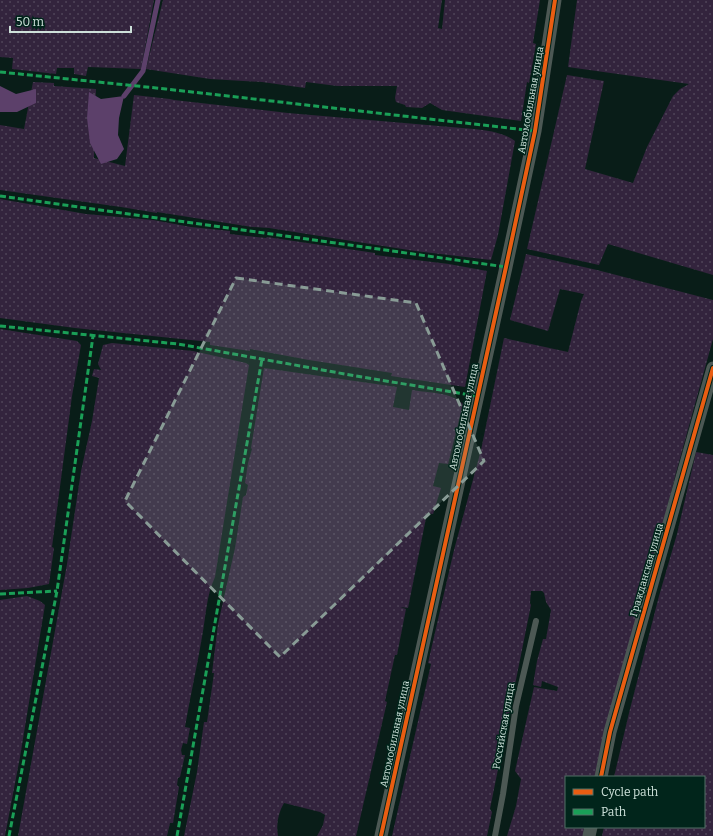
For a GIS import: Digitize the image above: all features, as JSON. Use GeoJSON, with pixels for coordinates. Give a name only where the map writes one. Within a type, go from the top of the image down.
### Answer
{"type":"FeatureCollection","features":[{"type":"Feature","properties":{"kind":"street","name":"Автомобильная улица"},"geometry":{"type":"LineString","coordinates":[[381,836],[535,131],[555,0]]}},
{"type":"Feature","properties":{"kind":"street","name":"Гражданская улица"},"geometry":{"type":"LineString","coordinates":[[601,776],[610,732],[713,368]]}},
{"type":"Feature","properties":{"kind":"lane","name":"Российская улица"},"geometry":{"type":"LineString","coordinates":[[495,836],[516,706],[536,621]]}},
{"type":"Feature","properties":{"kind":"highlighted area"},"geometry":{"type":"Polygon","coordinates":[[[236,278],[416,303],[484,461],[280,657],[125,501],[236,278]]]}},
{"type":"Feature","properties":{"kind":"shaded area"},"geometry":{"type":"Polygon","coordinates":[[[0,0],[154,0],[141,69],[88,67],[86,76],[74,74],[74,68],[57,68],[56,74],[12,69],[13,58],[0,57],[0,0]]]}},
{"type":"Feature","properties":{"kind":"shaded area"},"geometry":{"type":"Polygon","coordinates":[[[163,0],[442,0],[438,28],[442,29],[445,0],[540,0],[533,43],[536,44],[529,83],[527,82],[521,121],[442,110],[430,103],[422,108],[406,107],[405,105],[396,102],[395,98],[397,86],[337,86],[306,82],[305,88],[262,82],[210,79],[146,69],[163,0]]]}},
{"type":"Feature","properties":{"kind":"shaded area"},"geometry":{"type":"Polygon","coordinates":[[[577,0],[713,0],[713,275],[608,244],[599,265],[527,249],[567,75],[604,81],[585,169],[633,183],[647,147],[673,96],[680,89],[689,84],[568,67],[577,0]]]}},
{"type":"Feature","properties":{"kind":"shaded area"},"geometry":{"type":"Polygon","coordinates":[[[33,82],[54,83],[54,86],[96,89],[94,158],[125,166],[134,95],[288,113],[479,129],[506,136],[515,141],[498,235],[491,260],[415,251],[269,228],[252,227],[0,190],[0,125],[24,129],[33,82]]]}},
{"type":"Feature","properties":{"kind":"shaded area"},"geometry":{"type":"Polygon","coordinates":[[[0,86],[16,94],[36,89],[36,103],[17,112],[0,112],[0,86]]]}},
{"type":"Feature","properties":{"kind":"shaded area"},"geometry":{"type":"Polygon","coordinates":[[[89,92],[101,99],[124,96],[119,118],[118,135],[124,149],[117,159],[101,164],[90,143],[87,118],[89,92]]]}},
{"type":"Feature","properties":{"kind":"shaded area"},"geometry":{"type":"Polygon","coordinates":[[[0,199],[86,214],[153,220],[191,227],[230,231],[230,234],[267,237],[375,253],[375,255],[449,264],[487,271],[465,387],[391,376],[392,373],[250,349],[250,351],[210,345],[210,342],[75,328],[0,318],[0,199]]]}},
{"type":"Feature","properties":{"kind":"shaded area"},"geometry":{"type":"Polygon","coordinates":[[[526,254],[597,270],[713,300],[713,339],[676,473],[598,776],[565,776],[565,828],[585,828],[583,836],[507,836],[516,806],[521,779],[515,771],[534,687],[557,691],[558,687],[542,681],[541,687],[533,685],[543,639],[546,639],[551,610],[542,591],[531,591],[531,605],[490,809],[492,812],[487,836],[392,836],[431,664],[428,663],[454,550],[481,450],[504,338],[568,352],[584,294],[560,289],[548,331],[510,320],[526,254]]]}},
{"type":"Feature","properties":{"kind":"shaded area"},"geometry":{"type":"Polygon","coordinates":[[[0,329],[77,341],[81,345],[72,396],[52,547],[54,548],[49,584],[28,588],[0,590],[0,329]]]}},
{"type":"Feature","properties":{"kind":"shaded area"},"geometry":{"type":"Polygon","coordinates":[[[112,343],[193,351],[246,363],[249,365],[215,577],[208,599],[185,727],[190,728],[187,744],[183,743],[181,750],[182,755],[185,755],[180,777],[178,778],[177,785],[179,787],[173,823],[170,823],[167,836],[18,836],[67,564],[81,471],[92,421],[99,378],[92,376],[94,369],[101,370],[98,364],[103,345],[112,343]]]}},
{"type":"Feature","properties":{"kind":"shaded area"},"geometry":{"type":"Polygon","coordinates":[[[264,368],[397,387],[393,407],[409,410],[412,390],[446,395],[463,404],[448,464],[439,463],[433,486],[441,488],[433,514],[427,513],[408,608],[400,607],[406,609],[397,655],[395,655],[385,701],[387,702],[356,836],[317,836],[323,825],[325,815],[320,812],[284,803],[278,819],[278,836],[184,836],[197,772],[204,722],[207,722],[214,673],[212,673],[218,624],[235,548],[243,497],[246,495],[248,485],[245,483],[252,449],[264,368]]]}},
{"type":"Feature","properties":{"kind":"shaded area"},"geometry":{"type":"Polygon","coordinates":[[[696,452],[713,455],[713,836],[602,836],[604,828],[705,828],[705,776],[614,776],[659,596],[677,534],[696,452]]]}},
{"type":"Feature","properties":{"kind":"shaded area"},"geometry":{"type":"Polygon","coordinates":[[[27,596],[40,601],[45,605],[20,757],[5,836],[0,836],[0,600],[27,596]]]}},
{"type":"Feature","properties":{"kind":"waterway"},"geometry":{"type":"LineString","coordinates":[[124,96],[143,71],[158,0]]}},
{"type":"Feature","properties":{"kind":"marked path"},"geometry":{"type":"LineString","coordinates":[[0,72],[166,89],[535,131]]}},
{"type":"Feature","properties":{"kind":"marked path"},"geometry":{"type":"LineString","coordinates":[[0,196],[506,267]]}},
{"type":"Feature","properties":{"kind":"marked path"},"geometry":{"type":"LineString","coordinates":[[0,326],[178,344],[477,396]]}},
{"type":"Feature","properties":{"kind":"marked path"},"geometry":{"type":"LineString","coordinates":[[9,836],[57,591],[93,336]]}},
{"type":"Feature","properties":{"kind":"marked path"},"geometry":{"type":"LineString","coordinates":[[177,836],[262,359]]}},
{"type":"Feature","properties":{"kind":"marked path"},"geometry":{"type":"LineString","coordinates":[[0,594],[57,591]]}},
{"type":"Feature","properties":{"kind":"cycle path"},"geometry":{"type":"LineString","coordinates":[[381,836],[535,131],[555,0]]}},
{"type":"Feature","properties":{"kind":"cycle path"},"geometry":{"type":"LineString","coordinates":[[601,776],[610,732],[713,368]]}}]}
